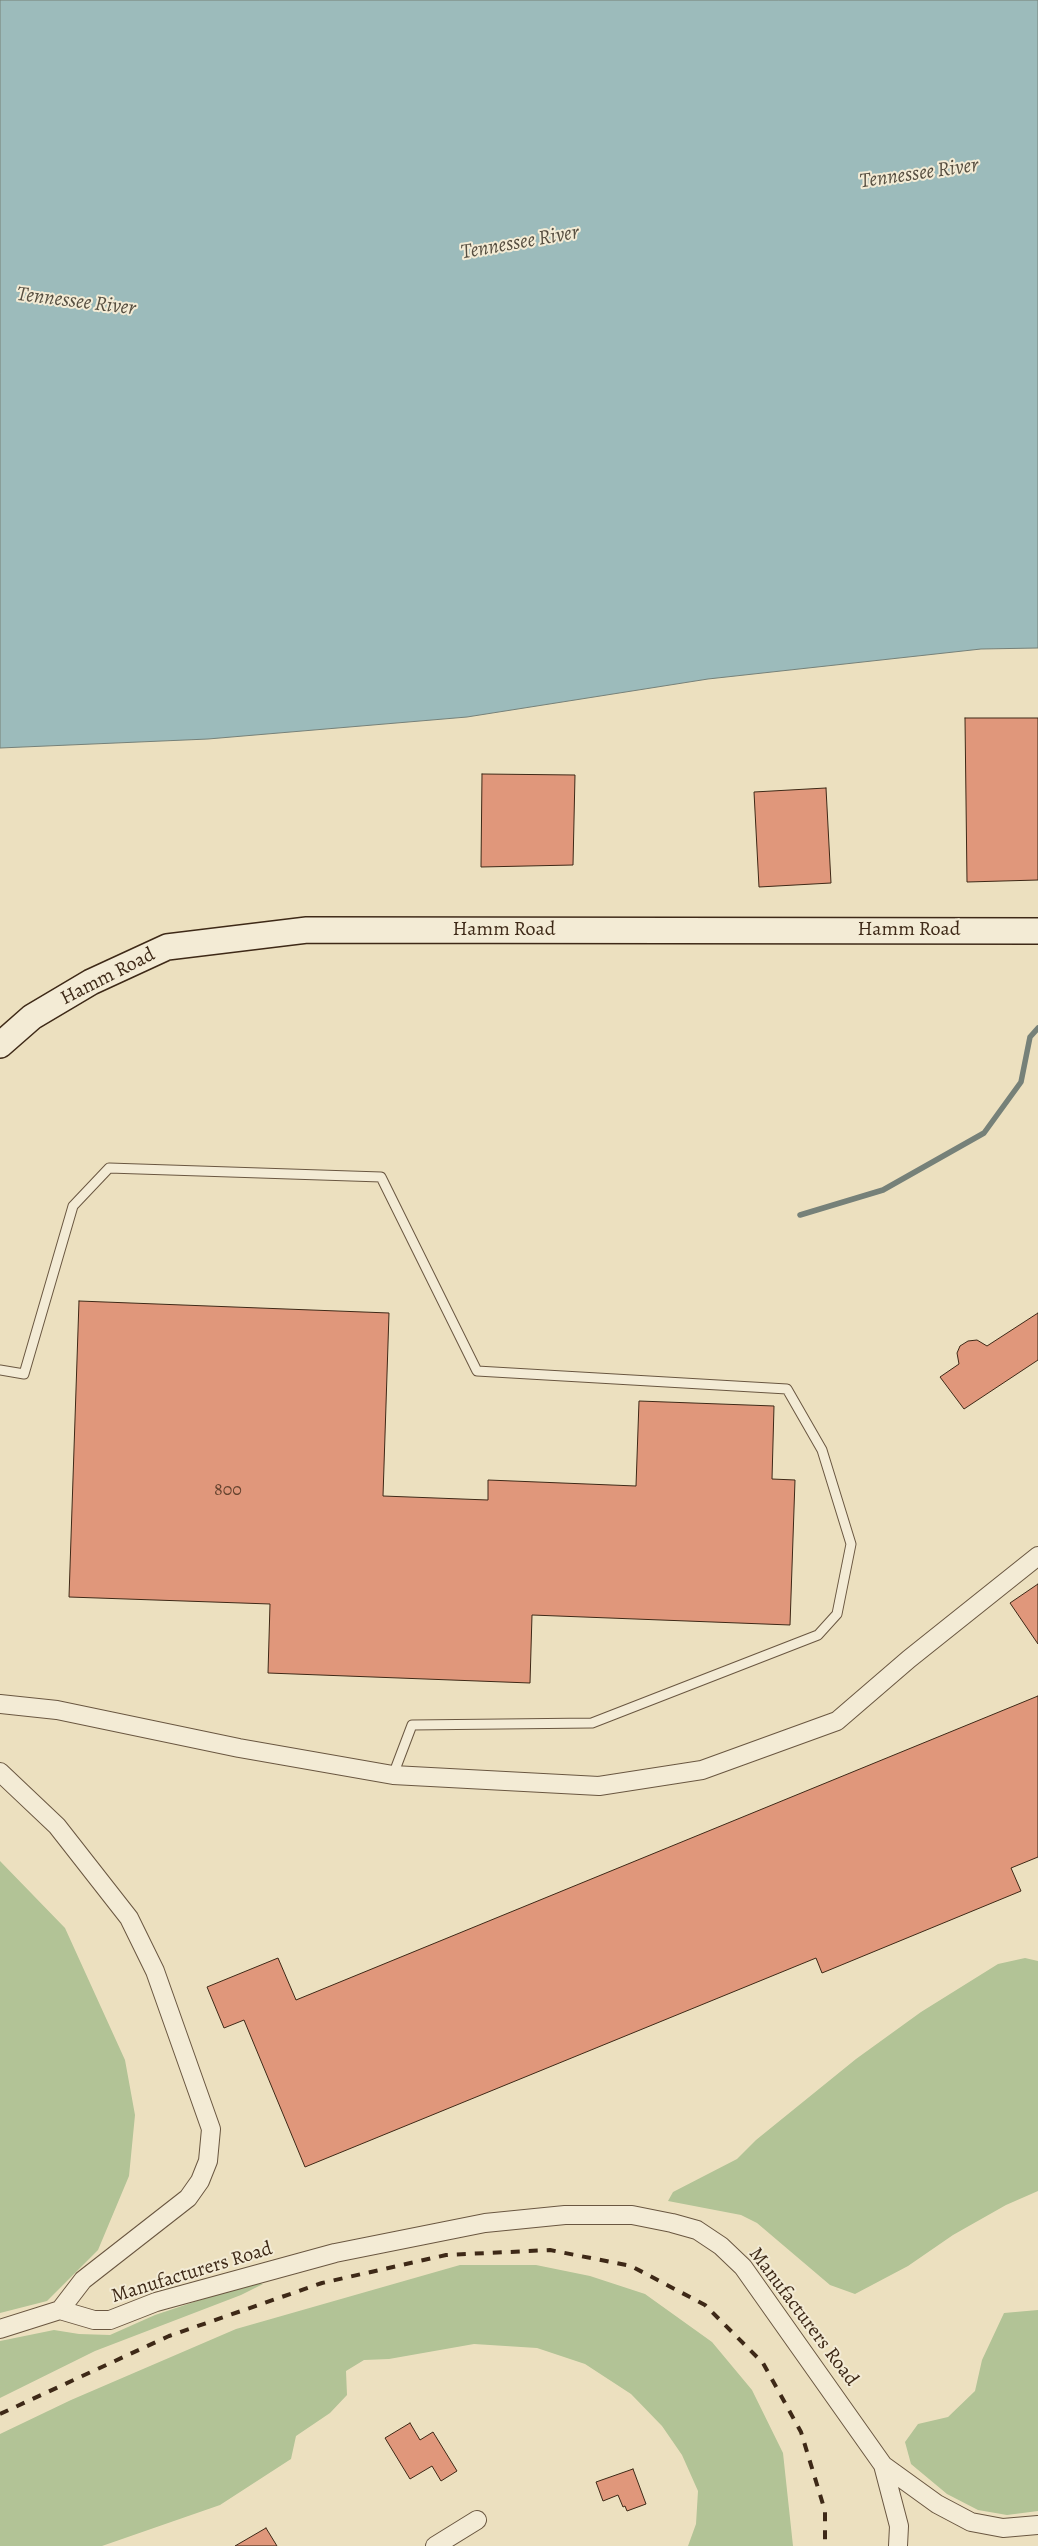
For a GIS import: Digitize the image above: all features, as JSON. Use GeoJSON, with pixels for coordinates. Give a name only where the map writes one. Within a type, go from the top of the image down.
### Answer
{"type":"FeatureCollection","features":[{"type":"Feature","properties":{"kind":"main road","name":"Hamm Road"},"geometry":{"type":"LineString","coordinates":[[0,1045],[32,1017],[91,982],[167,947],[300,931],[1038,931]]}},
{"type":"Feature","properties":{"kind":"street"},"geometry":{"type":"LineString","coordinates":[[0,1704],[57,1710],[239,1748],[393,1775],[599,1786],[702,1770],[837,1721],[909,1659],[1038,1556]]}},
{"type":"Feature","properties":{"kind":"street","name":"Manufacturers Road"},"geometry":{"type":"LineString","coordinates":[[0,1772],[57,1826],[129,1918],[155,1972],[211,2129],[208,2160],[200,2181],[188,2198],[83,2280],[60,2310],[94,2320],[110,2320],[156,2302],[335,2253],[484,2223],[565,2216],[632,2215],[697,2230],[721,2246],[743,2267],[883,2465],[937,2504],[971,2522],[1003,2528],[1038,2525]]}},
{"type":"Feature","properties":{"kind":"street"},"geometry":{"type":"LineString","coordinates":[[0,2329],[60,2310]]}},
{"type":"Feature","properties":{"kind":"street","name":"Manufacturers Road"},"geometry":{"type":"LineString","coordinates":[[883,2465],[899,2526],[898,2546]]}},
{"type":"Feature","properties":{"kind":"street"},"geometry":{"type":"LineString","coordinates":[[435,2546],[477,2520]]}},
{"type":"Feature","properties":{"kind":"lane"},"geometry":{"type":"LineString","coordinates":[[0,1370],[24,1374],[73,1206],[109,1168],[381,1177],[477,1371],[786,1389],[822,1450],[851,1544],[837,1614],[818,1635],[592,1723],[412,1725],[393,1775]]}},
{"type":"Feature","properties":{"kind":"green space"},"geometry":{"type":"Polygon","coordinates":[[[0,1861],[65,1928],[125,2060],[135,2115],[129,2176],[98,2250],[47,2301],[0,2313],[0,1861]]]}},
{"type":"Feature","properties":{"kind":"green space"},"geometry":{"type":"Polygon","coordinates":[[[1025,1958],[1038,1961],[1038,2191],[1006,2205],[953,2235],[908,2266],[855,2294],[830,2285],[757,2223],[741,2215],[668,2201],[673,2192],[737,2159],[756,2140],[856,2059],[921,2012],[998,1964],[1025,1958]]]}},
{"type":"Feature","properties":{"kind":"green space"},"geometry":{"type":"Polygon","coordinates":[[[460,2265],[536,2265],[590,2276],[645,2294],[712,2342],[752,2390],[783,2453],[793,2546],[688,2546],[696,2524],[698,2491],[682,2455],[662,2426],[631,2394],[585,2364],[537,2348],[474,2344],[389,2359],[364,2360],[346,2371],[347,2395],[330,2413],[296,2436],[291,2459],[220,2505],[102,2546],[0,2546],[0,2434],[71,2400],[236,2329],[460,2265]]]}},
{"type":"Feature","properties":{"kind":"green space"},"geometry":{"type":"Polygon","coordinates":[[[251,2283],[263,2284],[241,2295],[95,2351],[0,2398],[0,2341],[54,2330],[79,2334],[110,2335],[155,2315],[251,2283]]]}},
{"type":"Feature","properties":{"kind":"green space"},"geometry":{"type":"Polygon","coordinates":[[[1038,2310],[1038,2511],[1007,2515],[978,2510],[947,2494],[911,2464],[905,2442],[918,2424],[948,2417],[975,2391],[982,2360],[1004,2313],[1038,2310]]]}},
{"type":"Feature","properties":{"kind":"water","name":"Tennessee River"},"geometry":{"type":"Polygon","coordinates":[[[0,0],[1038,0],[1038,648],[981,649],[708,679],[467,717],[208,739],[0,748],[0,0]]]}},
{"type":"Feature","properties":{"kind":"building"},"geometry":{"type":"Polygon","coordinates":[[[965,718],[1038,718],[1038,880],[967,882],[965,718]]]}},
{"type":"Feature","properties":{"kind":"building"},"geometry":{"type":"Polygon","coordinates":[[[482,774],[575,775],[573,865],[481,867],[482,774]]]}},
{"type":"Feature","properties":{"kind":"building"},"geometry":{"type":"Polygon","coordinates":[[[826,788],[831,883],[759,887],[754,792],[826,788]]]}},
{"type":"Feature","properties":{"kind":"building"},"geometry":{"type":"Polygon","coordinates":[[[79,1301],[389,1313],[383,1496],[488,1500],[488,1480],[636,1486],[639,1401],[774,1406],[772,1479],[795,1480],[790,1625],[532,1615],[530,1683],[268,1673],[270,1604],[69,1597],[79,1301]]]}},
{"type":"Feature","properties":{"kind":"building"},"geometry":{"type":"Polygon","coordinates":[[[1038,1313],[1038,1360],[964,1409],[940,1377],[959,1364],[957,1353],[960,1346],[968,1341],[977,1340],[987,1346],[1038,1313]]]}},
{"type":"Feature","properties":{"kind":"building"},"geometry":{"type":"Polygon","coordinates":[[[1038,1584],[1038,1644],[1010,1603],[1038,1584]]]}},
{"type":"Feature","properties":{"kind":"building"},"geometry":{"type":"Polygon","coordinates":[[[1038,1696],[1038,1857],[1011,1868],[1021,1891],[822,1973],[816,1958],[305,2167],[244,2020],[224,2028],[207,1987],[278,1958],[296,2000],[1038,1696]]]}},
{"type":"Feature","properties":{"kind":"building"},"geometry":{"type":"Polygon","coordinates":[[[410,2423],[420,2440],[433,2432],[457,2471],[441,2481],[432,2466],[410,2479],[385,2438],[410,2423]]]}},
{"type":"Feature","properties":{"kind":"building"},"geometry":{"type":"Polygon","coordinates":[[[633,2469],[646,2504],[627,2511],[625,2506],[623,2507],[618,2495],[603,2501],[596,2482],[633,2469]]]}},
{"type":"Feature","properties":{"kind":"building"},"geometry":{"type":"Polygon","coordinates":[[[266,2528],[277,2546],[235,2546],[266,2528]]]}},
{"type":"Feature","properties":{"kind":"waterway"},"geometry":{"type":"LineString","coordinates":[[800,1215],[883,1190],[984,1133],[1021,1082],[1030,1037],[1038,1028]]}},
{"type":"Feature","properties":{"kind":"railway"},"geometry":{"type":"LineString","coordinates":[[0,2414],[169,2336],[322,2283],[446,2255],[550,2250],[631,2266],[705,2305],[763,2363],[801,2432],[825,2511],[825,2546]]}}]}
